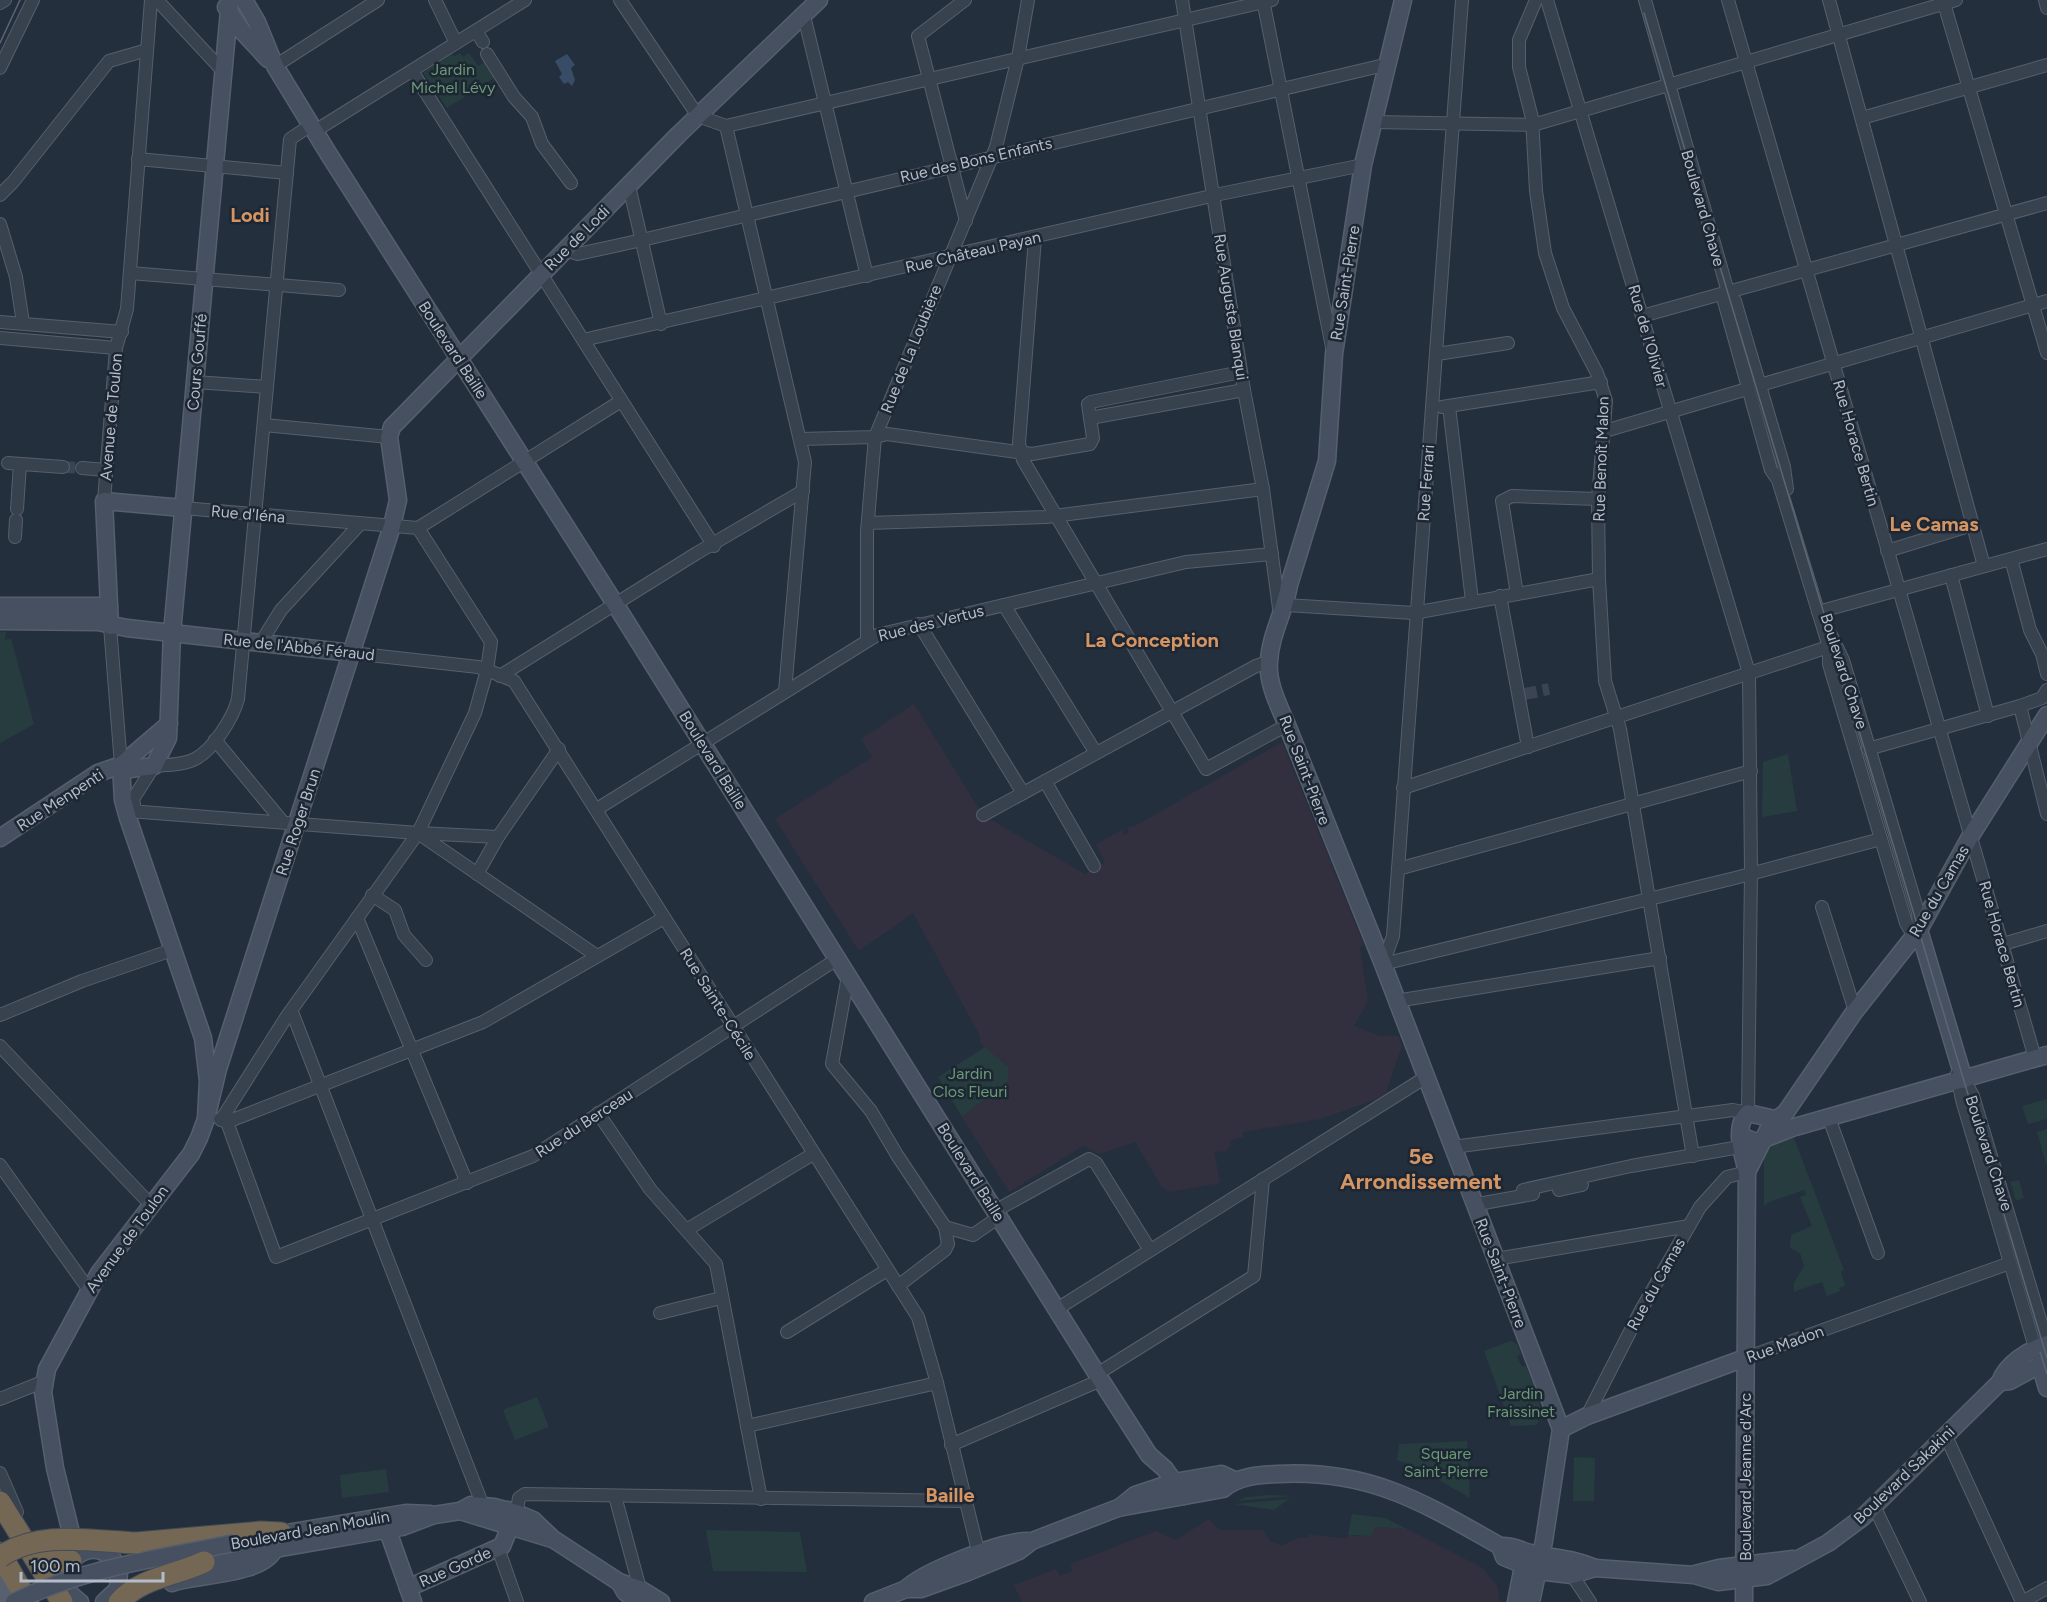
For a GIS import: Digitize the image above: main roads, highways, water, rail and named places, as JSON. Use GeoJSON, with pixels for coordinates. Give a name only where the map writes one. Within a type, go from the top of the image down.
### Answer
{"type":"FeatureCollection","features":[{"type":"Feature","properties":{"kind":"highway"},"geometry":{"type":"LineString","coordinates":[[0,1502],[62,1602]]}},
{"type":"Feature","properties":{"kind":"highway"},"geometry":{"type":"LineString","coordinates":[[0,1520],[46,1602]]}},
{"type":"Feature","properties":{"kind":"highway"},"geometry":{"type":"LineString","coordinates":[[0,1557],[26,1544],[45,1540],[261,1532],[278,1540]]}},
{"type":"Feature","properties":{"kind":"highway"},"geometry":{"type":"LineString","coordinates":[[18,1533],[39,1554],[54,1561],[82,1555]]}},
{"type":"Feature","properties":{"kind":"highway"},"geometry":{"type":"LineString","coordinates":[[0,1553],[28,1602]]}},
{"type":"Feature","properties":{"kind":"highway"},"geometry":{"type":"LineString","coordinates":[[116,1599],[150,1580],[188,1570],[204,1562]]}},
{"type":"Feature","properties":{"kind":"main road"},"geometry":{"type":"LineString","coordinates":[[0,1583],[5,1602]]}},
{"type":"Feature","properties":{"kind":"water"},"geometry":{"type":"Polygon","coordinates":[[[567,54],[575,65],[571,68],[575,80],[572,86],[568,82],[564,84],[559,77],[562,74],[555,61],[567,54]]]}},
{"type":"Feature","properties":{"kind":"tunnel"},"geometry":{"type":"LineString","coordinates":[[63,467],[82,468]]}},
{"type":"Feature","properties":{"kind":"tunnel"},"geometry":{"type":"LineString","coordinates":[[1525,694],[1549,689]]}},
{"type":"Feature","properties":{"kind":"tram line"},"geometry":{"type":"LineString","coordinates":[[0,43],[20,0]]}},
{"type":"Feature","properties":{"kind":"tram line"},"geometry":{"type":"LineString","coordinates":[[1644,13],[2047,1358]]}},
{"type":"Feature","properties":{"kind":"tram line"},"geometry":{"type":"LineString","coordinates":[[2040,1352],[2047,1374]]}},
{"type":"Feature","properties":{"kind":"district","name":"Lodi"},"geometry":{"type":"Point","coordinates":[250,215]}},
{"type":"Feature","properties":{"kind":"district","name":"Le Camas"},"geometry":{"type":"Point","coordinates":[1934,524]}},
{"type":"Feature","properties":{"kind":"district","name":"La Conception"},"geometry":{"type":"Point","coordinates":[1152,640]}},
{"type":"Feature","properties":{"kind":"district","name":"5e Arrondissement"},"geometry":{"type":"Point","coordinates":[1421,1168]}},
{"type":"Feature","properties":{"kind":"district","name":"Baille"},"geometry":{"type":"Point","coordinates":[950,1495]}},
{"type":"Feature","properties":{"kind":"park label","name":"Jardin Michel Lévy"},"geometry":{"type":"Point","coordinates":[453,78]}},
{"type":"Feature","properties":{"kind":"park label","name":"Jardin Clos Fleuri"},"geometry":{"type":"Point","coordinates":[970,1082]}},
{"type":"Feature","properties":{"kind":"park label","name":"Jardin Fraissinet"},"geometry":{"type":"Point","coordinates":[1521,1402]}},
{"type":"Feature","properties":{"kind":"park label","name":"Square Saint-Pierre"},"geometry":{"type":"Point","coordinates":[1446,1462]}}]}
